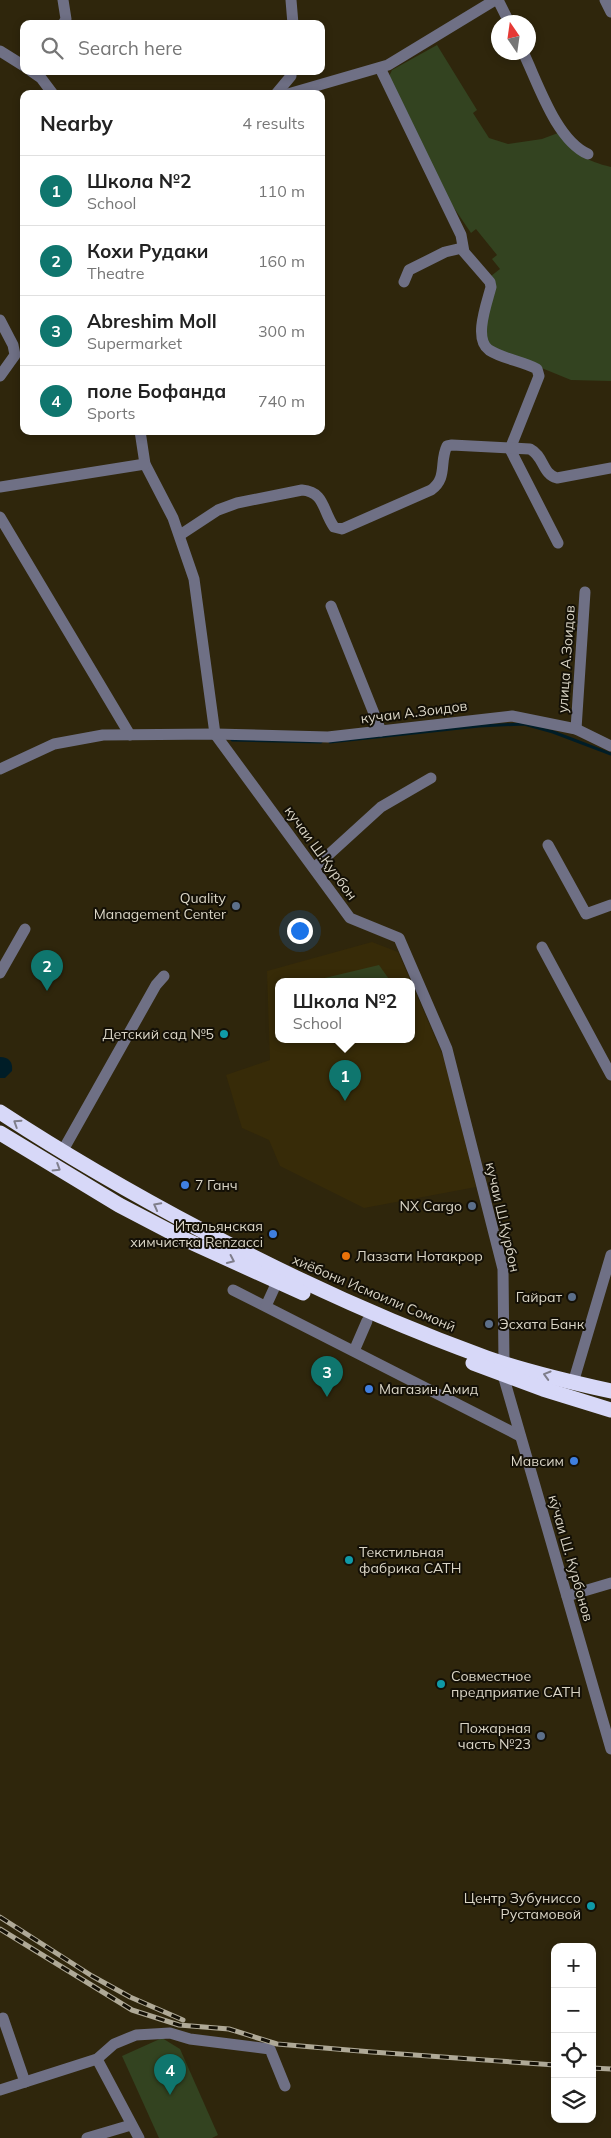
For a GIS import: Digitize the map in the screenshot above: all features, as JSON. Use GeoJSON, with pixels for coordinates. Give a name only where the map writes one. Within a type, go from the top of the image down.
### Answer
{"type":"FeatureCollection","features":[{"type":"Feature","properties":{"kind":"highway","name":"хиёбони Исмоили Сомонӣ"},"geometry":{"type":"LineString","coordinates":[[0,1112],[125,1190],[279,1271],[352,1305],[503,1369]]}},
{"type":"Feature","properties":{"kind":"highway","name":"хиёбони Исмоили Сомонӣ"},"geometry":{"type":"LineString","coordinates":[[0,1133],[119,1205],[186,1240],[367,1321],[503,1369]]}},
{"type":"Feature","properties":{"kind":"highway"},"geometry":{"type":"LineString","coordinates":[[503,1369],[611,1391]]}},
{"type":"Feature","properties":{"kind":"highway"},"geometry":{"type":"LineString","coordinates":[[503,1369],[611,1410]]}},
{"type":"Feature","properties":{"kind":"street"},"geometry":{"type":"LineString","coordinates":[[63,0],[65,20]]}},
{"type":"Feature","properties":{"kind":"street"},"geometry":{"type":"LineString","coordinates":[[290,0],[292,20]]}},
{"type":"Feature","properties":{"kind":"street"},"geometry":{"type":"LineString","coordinates":[[302,90],[380,68],[497,0],[505,15]]}},
{"type":"Feature","properties":{"kind":"street"},"geometry":{"type":"LineString","coordinates":[[605,0],[611,12]]}},
{"type":"Feature","properties":{"kind":"street"},"geometry":{"type":"LineString","coordinates":[[0,51],[20,64]]}},
{"type":"Feature","properties":{"kind":"street"},"geometry":{"type":"LineString","coordinates":[[527,60],[560,129],[582,152],[588,154]]}},
{"type":"Feature","properties":{"kind":"street"},"geometry":{"type":"LineString","coordinates":[[380,68],[461,235],[462,248],[487,278],[491,287],[480,334],[483,343],[489,350],[537,369],[539,376],[510,449],[558,543]]}},
{"type":"Feature","properties":{"kind":"street"},"geometry":{"type":"LineString","coordinates":[[37,75],[50,90]]}},
{"type":"Feature","properties":{"kind":"street"},"geometry":{"type":"LineString","coordinates":[[279,90],[291,75]]}},
{"type":"Feature","properties":{"kind":"street"},"geometry":{"type":"LineString","coordinates":[[404,282],[409,270],[446,252],[462,248]]}},
{"type":"Feature","properties":{"kind":"street"},"geometry":{"type":"LineString","coordinates":[[0,320],[13,345],[15,355],[0,376]]}},
{"type":"Feature","properties":{"kind":"street","name":"кучаи Ш.Қурбон"},"geometry":{"type":"LineString","coordinates":[[141,435],[145,464],[180,535],[194,579],[215,734],[350,918],[399,938],[447,1049],[503,1269],[503,1369]]}},
{"type":"Feature","properties":{"kind":"street"},"geometry":{"type":"LineString","coordinates":[[180,535],[202,520],[228,507],[302,490],[318,494],[329,520],[334,527],[342,529],[431,490],[438,485],[448,446],[452,445],[530,449],[535,452],[550,476],[557,478],[611,468]]}},
{"type":"Feature","properties":{"kind":"street"},"geometry":{"type":"LineString","coordinates":[[0,487],[145,464]]}},
{"type":"Feature","properties":{"kind":"street"},"geometry":{"type":"LineString","coordinates":[[0,517],[130,735]]}},
{"type":"Feature","properties":{"kind":"street","name":"улица А.Зоидов"},"geometry":{"type":"LineString","coordinates":[[576,729],[586,592]]}},
{"type":"Feature","properties":{"kind":"street"},"geometry":{"type":"LineString","coordinates":[[331,606],[381,731]]}},
{"type":"Feature","properties":{"kind":"street","name":"кучаи А.Зоидов"},"geometry":{"type":"LineString","coordinates":[[0,769],[54,744],[103,735],[215,734],[328,737],[512,716],[576,729],[611,746]]}},
{"type":"Feature","properties":{"kind":"street"},"geometry":{"type":"LineString","coordinates":[[314,868],[381,807],[431,778]]}},
{"type":"Feature","properties":{"kind":"street"},"geometry":{"type":"LineString","coordinates":[[548,845],[586,914],[611,905]]}},
{"type":"Feature","properties":{"kind":"street"},"geometry":{"type":"LineString","coordinates":[[0,972],[26,929]]}},
{"type":"Feature","properties":{"kind":"street"},"geometry":{"type":"LineString","coordinates":[[542,947],[611,1074]]}},
{"type":"Feature","properties":{"kind":"street"},"geometry":{"type":"LineString","coordinates":[[62,1152],[156,985],[164,976]]}},
{"type":"Feature","properties":{"kind":"street"},"geometry":{"type":"LineString","coordinates":[[573,1383],[611,1255]]}},
{"type":"Feature","properties":{"kind":"street"},"geometry":{"type":"LineString","coordinates":[[266,1306],[278,1282]]}},
{"type":"Feature","properties":{"kind":"street"},"geometry":{"type":"LineString","coordinates":[[233,1290],[520,1436]]}},
{"type":"Feature","properties":{"kind":"street"},"geometry":{"type":"LineString","coordinates":[[354,1351],[367,1321]]}},
{"type":"Feature","properties":{"kind":"street","name":"кӯчаи Ш. Курбонов"},"geometry":{"type":"LineString","coordinates":[[503,1369],[520,1436],[566,1596],[607,1723],[611,1749]]}},
{"type":"Feature","properties":{"kind":"street"},"geometry":{"type":"LineString","coordinates":[[566,1596],[611,1583]]}},
{"type":"Feature","properties":{"kind":"street"},"geometry":{"type":"LineString","coordinates":[[3,2018],[25,2082]]}},
{"type":"Feature","properties":{"kind":"street"},"geometry":{"type":"LineString","coordinates":[[0,2090],[97,2059],[114,2044],[136,2035],[170,2033],[190,2039],[270,2049],[285,2086]]}},
{"type":"Feature","properties":{"kind":"street"},"geometry":{"type":"LineString","coordinates":[[97,2059],[139,2138]]}},
{"type":"Feature","properties":{"kind":"street"},"geometry":{"type":"LineString","coordinates":[[87,2138],[131,2125]]}},
{"type":"Feature","properties":{"kind":"shaded area"},"geometry":{"type":"Polygon","coordinates":[[[372,942],[398,952],[409,978],[275,978],[275,1043],[415,1043],[415,991],[446,1063],[476,1187],[364,1208],[280,1166],[269,1140],[242,1128],[226,1075],[270,1060],[267,971],[372,942]]]}},
{"type":"Feature","properties":{"kind":"green space"},"geometry":{"type":"Polygon","coordinates":[[[437,45],[477,110],[473,113],[489,138],[508,144],[542,139],[558,133],[570,146],[587,159],[611,167],[611,381],[571,380],[490,347],[482,337],[491,276],[500,269],[492,259],[497,255],[476,229],[471,233],[450,202],[387,81],[392,70],[437,45]]]}},
{"type":"Feature","properties":{"kind":"green space"},"geometry":{"type":"Polygon","coordinates":[[[379,965],[388,978],[325,978],[379,965]]]}},
{"type":"Feature","properties":{"kind":"green space"},"geometry":{"type":"Polygon","coordinates":[[[162,2038],[180,2049],[218,2135],[212,2138],[159,2138],[122,2056],[162,2038]]]}},
{"type":"Feature","properties":{"kind":"water"},"geometry":{"type":"Polygon","coordinates":[[[0,1057],[8,1059],[12,1065],[12,1071],[5,1078],[0,1078],[0,1057]]]}},
{"type":"Feature","properties":{"kind":"waterway"},"geometry":{"type":"LineString","coordinates":[[330,742],[479,726],[524,724],[553,732],[611,754]]}},
{"type":"Feature","properties":{"kind":"waterway"},"geometry":{"type":"LineString","coordinates":[[232,740],[321,742]]}},
{"type":"Feature","properties":{"kind":"railway"},"geometry":{"type":"LineString","coordinates":[[0,1917],[92,1976],[130,1997],[183,2020]]}},
{"type":"Feature","properties":{"kind":"railway"},"geometry":{"type":"LineString","coordinates":[[0,1929],[132,2010],[179,2025],[229,2029],[277,2044],[551,2065]]}},
{"type":"Feature","properties":{"kind":"railway"},"geometry":{"type":"LineString","coordinates":[[596,2068],[611,2069]]}},
{"type":"Feature","properties":{"kind":"place","name":"Quality Management Center"},"geometry":{"type":"Point","coordinates":[236,906]}},
{"type":"Feature","properties":{"kind":"place","name":"Кохи Рудаки"},"geometry":{"type":"Point","coordinates":[47,991]}},
{"type":"Feature","properties":{"kind":"place","name":"Детский сад №5"},"geometry":{"type":"Point","coordinates":[224,1034]}},
{"type":"Feature","properties":{"kind":"place","name":"Школа №2"},"geometry":{"type":"Point","coordinates":[345,1101]}},
{"type":"Feature","properties":{"kind":"place","name":"7 Ганч"},"geometry":{"type":"Point","coordinates":[185,1185]}},
{"type":"Feature","properties":{"kind":"place","name":"NX Cargo"},"geometry":{"type":"Point","coordinates":[472,1206]}},
{"type":"Feature","properties":{"kind":"place","name":"Итальянская химчистка Renzacci"},"geometry":{"type":"Point","coordinates":[273,1234]}},
{"type":"Feature","properties":{"kind":"place","name":"Лаззати Нотакрор"},"geometry":{"type":"Point","coordinates":[346,1256]}},
{"type":"Feature","properties":{"kind":"place","name":"Гайрат"},"geometry":{"type":"Point","coordinates":[572,1297]}},
{"type":"Feature","properties":{"kind":"place","name":"Эсxата Банк"},"geometry":{"type":"Point","coordinates":[489,1324]}},
{"type":"Feature","properties":{"kind":"place","name":"Магазин Амид"},"geometry":{"type":"Point","coordinates":[369,1389]}},
{"type":"Feature","properties":{"kind":"place","name":"Abreshim Moll"},"geometry":{"type":"Point","coordinates":[327,1397]}},
{"type":"Feature","properties":{"kind":"place","name":"Мавсим"},"geometry":{"type":"Point","coordinates":[574,1461]}},
{"type":"Feature","properties":{"kind":"place","name":"Текстильная фабрика САТН"},"geometry":{"type":"Point","coordinates":[349,1560]}},
{"type":"Feature","properties":{"kind":"place","name":"Совместное предприятие CATH"},"geometry":{"type":"Point","coordinates":[441,1684]}},
{"type":"Feature","properties":{"kind":"place","name":"Пожарная часть №23"},"geometry":{"type":"Point","coordinates":[541,1736]}},
{"type":"Feature","properties":{"kind":"place","name":"Центр Зубуниссо Рустамовой"},"geometry":{"type":"Point","coordinates":[591,1906]}},
{"type":"Feature","properties":{"kind":"place","name":"поле Бофанда"},"geometry":{"type":"Point","coordinates":[170,2095]}}]}
